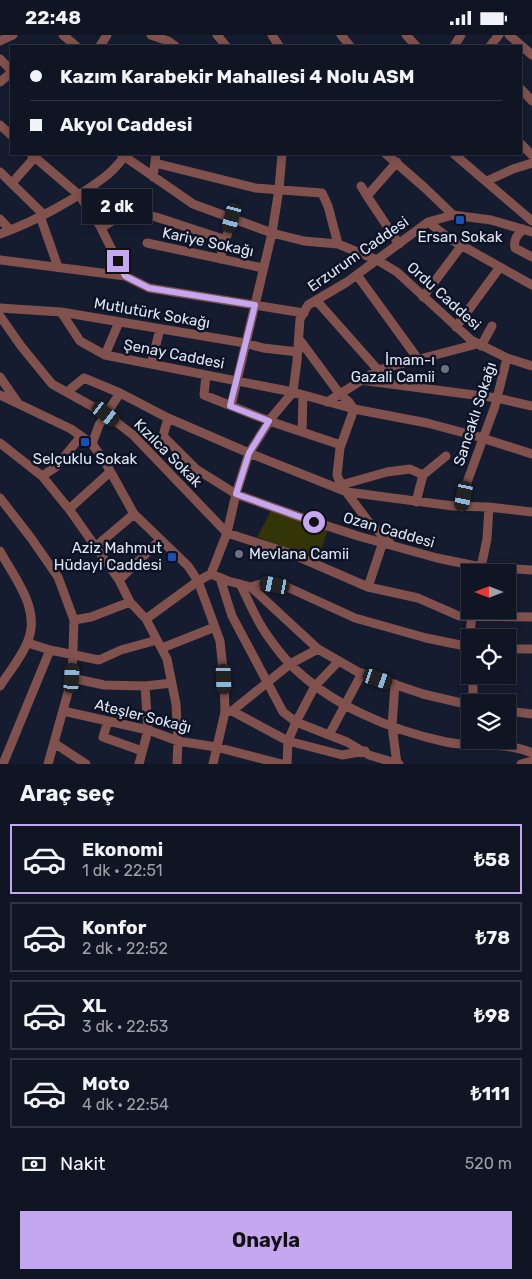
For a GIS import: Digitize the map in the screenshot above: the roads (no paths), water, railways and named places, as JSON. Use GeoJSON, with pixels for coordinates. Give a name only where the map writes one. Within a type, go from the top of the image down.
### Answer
{"type":"FeatureCollection","features":[{"type":"Feature","properties":{"kind":"street"},"geometry":{"type":"LineString","coordinates":[[0,41],[13,35]]}},
{"type":"Feature","properties":{"kind":"street"},"geometry":{"type":"LineString","coordinates":[[63,35],[73,45]]}},
{"type":"Feature","properties":{"kind":"street"},"geometry":{"type":"LineString","coordinates":[[151,35],[171,44],[177,35]]}},
{"type":"Feature","properties":{"kind":"street"},"geometry":{"type":"LineString","coordinates":[[217,35],[225,45]]}},
{"type":"Feature","properties":{"kind":"street"},"geometry":{"type":"LineString","coordinates":[[341,35],[349,45]]}},
{"type":"Feature","properties":{"kind":"street"},"geometry":{"type":"LineString","coordinates":[[406,35],[415,45]]}},
{"type":"Feature","properties":{"kind":"street"},"geometry":{"type":"LineString","coordinates":[[491,45],[499,35]]}},
{"type":"Feature","properties":{"kind":"street"},"geometry":{"type":"LineString","coordinates":[[509,35],[520,45]]}},
{"type":"Feature","properties":{"kind":"street"},"geometry":{"type":"LineString","coordinates":[[522,46],[532,55]]}},
{"type":"Feature","properties":{"kind":"street"},"geometry":{"type":"LineString","coordinates":[[0,59],[10,70]]}},
{"type":"Feature","properties":{"kind":"street"},"geometry":{"type":"LineString","coordinates":[[0,82],[10,72]]}},
{"type":"Feature","properties":{"kind":"street"},"geometry":{"type":"LineString","coordinates":[[522,90],[532,101]]}},
{"type":"Feature","properties":{"kind":"street"},"geometry":{"type":"LineString","coordinates":[[0,125],[10,134]]}},
{"type":"Feature","properties":{"kind":"street"},"geometry":{"type":"LineString","coordinates":[[522,145],[532,155]]}},
{"type":"Feature","properties":{"kind":"street"},"geometry":{"type":"LineString","coordinates":[[0,234],[42,215],[79,195],[108,175],[123,155]]}},
{"type":"Feature","properties":{"kind":"street","name":"Ordu Caddesi"},"geometry":{"type":"LineString","coordinates":[[123,155],[193,204],[272,233],[304,241],[338,244],[377,261],[397,272],[471,340],[507,358],[532,366]]}},
{"type":"Feature","properties":{"kind":"street"},"geometry":{"type":"LineString","coordinates":[[230,406],[272,233],[280,189],[282,155]]}},
{"type":"Feature","properties":{"kind":"street"},"geometry":{"type":"LineString","coordinates":[[387,155],[452,215]]}},
{"type":"Feature","properties":{"kind":"street"},"geometry":{"type":"LineString","coordinates":[[455,155],[532,221]]}},
{"type":"Feature","properties":{"kind":"street"},"geometry":{"type":"LineString","coordinates":[[12,183],[33,156],[79,195],[101,228],[125,276]]}},
{"type":"Feature","properties":{"kind":"street"},"geometry":{"type":"LineString","coordinates":[[153,177],[155,158],[255,188],[322,193],[328,206],[338,244]]}},
{"type":"Feature","properties":{"kind":"street"},"geometry":{"type":"LineString","coordinates":[[367,196],[397,162]]}},
{"type":"Feature","properties":{"kind":"street"},"geometry":{"type":"LineString","coordinates":[[487,181],[532,163]]}},
{"type":"Feature","properties":{"kind":"street"},"geometry":{"type":"LineString","coordinates":[[0,172],[42,215],[58,267]]}},
{"type":"Feature","properties":{"kind":"street"},"geometry":{"type":"LineString","coordinates":[[361,186],[399,244]]}},
{"type":"Feature","properties":{"kind":"street"},"geometry":{"type":"LineString","coordinates":[[101,228],[130,210],[226,240]]}},
{"type":"Feature","properties":{"kind":"street","name":"Erzurum Caddesi"},"geometry":{"type":"LineString","coordinates":[[293,392],[300,319],[308,305],[357,275],[428,222],[452,215],[491,220],[527,231]]}},
{"type":"Feature","properties":{"kind":"street"},"geometry":{"type":"LineString","coordinates":[[220,259],[232,218]]}},
{"type":"Feature","properties":{"kind":"street"},"geometry":{"type":"LineString","coordinates":[[0,219],[10,230]]}},
{"type":"Feature","properties":{"kind":"street"},"geometry":{"type":"LineString","coordinates":[[428,222],[450,239],[532,285]]}},
{"type":"Feature","properties":{"kind":"street"},"geometry":{"type":"LineString","coordinates":[[527,231],[516,238],[514,243],[515,247],[532,257]]}},
{"type":"Feature","properties":{"kind":"street","name":"Kariye Sokağı"},"geometry":{"type":"LineString","coordinates":[[147,243],[264,268]]}},
{"type":"Feature","properties":{"kind":"street"},"geometry":{"type":"LineString","coordinates":[[423,297],[462,245]]}},
{"type":"Feature","properties":{"kind":"street"},"geometry":{"type":"LineString","coordinates":[[0,260],[125,276],[149,288],[304,313]]}},
{"type":"Feature","properties":{"kind":"street"},"geometry":{"type":"LineString","coordinates":[[456,327],[500,267]]}},
{"type":"Feature","properties":{"kind":"street"},"geometry":{"type":"LineString","coordinates":[[357,275],[418,359]]}},
{"type":"Feature","properties":{"kind":"street"},"geometry":{"type":"LineString","coordinates":[[316,300],[378,370]]}},
{"type":"Feature","properties":{"kind":"street","name":"Mutlutürk Sokağı"},"geometry":{"type":"LineString","coordinates":[[0,307],[61,312],[246,343],[263,348],[298,352]]}},
{"type":"Feature","properties":{"kind":"street","name":"Şenay Caddesi"},"geometry":{"type":"LineString","coordinates":[[61,312],[80,341],[105,355],[293,392],[354,409],[427,423],[532,454]]}},
{"type":"Feature","properties":{"kind":"street","name":"Kızılca Sokak"},"geometry":{"type":"LineString","coordinates":[[0,316],[21,347],[52,384],[106,414],[133,435],[227,533]]}},
{"type":"Feature","properties":{"kind":"street"},"geometry":{"type":"LineString","coordinates":[[105,355],[119,322]]}},
{"type":"Feature","properties":{"kind":"street"},"geometry":{"type":"LineString","coordinates":[[327,402],[338,393],[378,370],[479,345],[492,326]]}},
{"type":"Feature","properties":{"kind":"street"},"geometry":{"type":"LineString","coordinates":[[151,364],[160,329]]}},
{"type":"Feature","properties":{"kind":"street"},"geometry":{"type":"LineString","coordinates":[[298,339],[338,393],[354,409],[342,445],[337,475],[368,521],[393,545]]}},
{"type":"Feature","properties":{"kind":"street","name":"Sancaklı Sokağı"},"geometry":{"type":"LineString","coordinates":[[462,507],[466,485],[497,398],[507,358]]}},
{"type":"Feature","properties":{"kind":"street"},"geometry":{"type":"LineString","coordinates":[[206,375],[204,395],[269,421],[342,445]]}},
{"type":"Feature","properties":{"kind":"street"},"geometry":{"type":"LineString","coordinates":[[0,377],[18,403]]}},
{"type":"Feature","properties":{"kind":"street"},"geometry":{"type":"LineString","coordinates":[[66,392],[84,378],[120,393],[168,418],[249,453],[344,488],[416,502],[532,512]]}},
{"type":"Feature","properties":{"kind":"street"},"geometry":{"type":"LineString","coordinates":[[360,381],[497,398],[532,406]]}},
{"type":"Feature","properties":{"kind":"street"},"geometry":{"type":"LineString","coordinates":[[293,392],[269,421],[249,453],[236,494],[216,576],[232,615],[283,711],[296,722],[348,742],[369,755],[398,764],[392,726],[395,684]]}},
{"type":"Feature","properties":{"kind":"street"},"geometry":{"type":"LineString","coordinates":[[92,444],[99,425],[120,393]]}},
{"type":"Feature","properties":{"kind":"street"},"geometry":{"type":"LineString","coordinates":[[0,395],[71,429],[92,444],[104,460],[134,514],[188,566],[198,581],[220,641],[228,712],[216,747],[213,764]]}},
{"type":"Feature","properties":{"kind":"street"},"geometry":{"type":"LineString","coordinates":[[302,432],[304,395]]}},
{"type":"Feature","properties":{"kind":"street","name":"Ozan Caddesi"},"geometry":{"type":"LineString","coordinates":[[168,418],[163,436],[196,469],[236,494],[300,517],[461,565]]}},
{"type":"Feature","properties":{"kind":"street"},"geometry":{"type":"LineString","coordinates":[[42,476],[56,467],[81,436]]}},
{"type":"Feature","properties":{"kind":"street"},"geometry":{"type":"LineString","coordinates":[[0,443],[42,476],[69,509],[119,580],[130,602],[146,619],[160,644],[167,659],[176,705],[177,764]]}},
{"type":"Feature","properties":{"kind":"street"},"geometry":{"type":"LineString","coordinates":[[416,502],[423,475],[446,456]]}},
{"type":"Feature","properties":{"kind":"street"},"geometry":{"type":"LineString","coordinates":[[344,488],[388,472],[410,469],[423,475]]}},
{"type":"Feature","properties":{"kind":"street"},"geometry":{"type":"LineString","coordinates":[[69,509],[110,472]]}},
{"type":"Feature","properties":{"kind":"street"},"geometry":{"type":"LineString","coordinates":[[0,498],[58,577],[74,620],[72,678],[48,764]]}},
{"type":"Feature","properties":{"kind":"street"},"geometry":{"type":"LineString","coordinates":[[482,564],[487,539],[489,507]]}},
{"type":"Feature","properties":{"kind":"street"},"geometry":{"type":"LineString","coordinates":[[96,547],[134,514]]}},
{"type":"Feature","properties":{"kind":"street"},"geometry":{"type":"LineString","coordinates":[[227,533],[292,554],[368,587],[418,598],[461,616]]}},
{"type":"Feature","properties":{"kind":"street"},"geometry":{"type":"LineString","coordinates":[[119,580],[160,540]]}},
{"type":"Feature","properties":{"kind":"street"},"geometry":{"type":"LineString","coordinates":[[368,587],[383,542]]}},
{"type":"Feature","properties":{"kind":"street"},"geometry":{"type":"LineString","coordinates":[[0,551],[29,602],[32,619],[28,643],[0,686]]}},
{"type":"Feature","properties":{"kind":"street","name":"Ozan Caddesi"},"geometry":{"type":"LineString","coordinates":[[516,571],[532,571]]}},
{"type":"Feature","properties":{"kind":"street"},"geometry":{"type":"LineString","coordinates":[[146,619],[198,581],[216,576],[240,585],[252,587],[264,583],[287,587],[355,617],[426,638],[461,645]]}},
{"type":"Feature","properties":{"kind":"street"},"geometry":{"type":"LineString","coordinates":[[240,585],[266,633],[290,664],[315,686],[360,713],[392,726],[445,742],[467,746],[509,746],[522,748],[532,753]]}},
{"type":"Feature","properties":{"kind":"street"},"geometry":{"type":"LineString","coordinates":[[252,587],[318,649],[362,673],[423,694],[461,702]]}},
{"type":"Feature","properties":{"kind":"street"},"geometry":{"type":"LineString","coordinates":[[74,620],[91,617],[130,602]]}},
{"type":"Feature","properties":{"kind":"street"},"geometry":{"type":"LineString","coordinates":[[516,616],[532,617]]}},
{"type":"Feature","properties":{"kind":"street"},"geometry":{"type":"LineString","coordinates":[[28,643],[50,650],[99,660],[121,650],[160,644],[215,627]]}},
{"type":"Feature","properties":{"kind":"street"},"geometry":{"type":"LineString","coordinates":[[228,712],[268,683],[290,664],[318,649]]}},
{"type":"Feature","properties":{"kind":"street"},"geometry":{"type":"LineString","coordinates":[[516,649],[532,649]]}},
{"type":"Feature","properties":{"kind":"street"},"geometry":{"type":"LineString","coordinates":[[3,764],[50,650]]}},
{"type":"Feature","properties":{"kind":"street"},"geometry":{"type":"LineString","coordinates":[[287,764],[288,741],[296,722],[315,686],[340,661]]}},
{"type":"Feature","properties":{"kind":"street"},"geometry":{"type":"LineString","coordinates":[[329,735],[362,673]]}},
{"type":"Feature","properties":{"kind":"street"},"geometry":{"type":"LineString","coordinates":[[72,678],[104,685],[145,686],[172,683]]}},
{"type":"Feature","properties":{"kind":"street"},"geometry":{"type":"LineString","coordinates":[[139,764],[148,730],[145,686]]}},
{"type":"Feature","properties":{"kind":"street","name":"Ateşler Sokağı"},"geometry":{"type":"LineString","coordinates":[[63,711],[148,730],[178,741],[216,747],[282,764]]}},
{"type":"Feature","properties":{"kind":"street"},"geometry":{"type":"LineString","coordinates":[[228,712],[288,741],[342,755],[365,751]]}},
{"type":"Feature","properties":{"kind":"street"},"geometry":{"type":"LineString","coordinates":[[516,712],[532,714]]}},
{"type":"Feature","properties":{"kind":"street"},"geometry":{"type":"LineString","coordinates":[[108,721],[103,737],[142,751]]}},
{"type":"Feature","properties":{"kind":"street"},"geometry":{"type":"LineString","coordinates":[[54,743],[86,764]]}},
{"type":"Feature","properties":{"kind":"place","name":"Ersan Sokak"},"geometry":{"type":"Point","coordinates":[460,220]}},
{"type":"Feature","properties":{"kind":"place","name":"İmam-ı Gazali Camii"},"geometry":{"type":"Point","coordinates":[445,369]}},
{"type":"Feature","properties":{"kind":"place","name":"Selçuklu Sokak"},"geometry":{"type":"Point","coordinates":[85,442]}},
{"type":"Feature","properties":{"kind":"place","name":"Mevlana Camii"},"geometry":{"type":"Point","coordinates":[239,554]}},
{"type":"Feature","properties":{"kind":"place","name":"Aziz Mahmut Hüdayi Caddesi"},"geometry":{"type":"Point","coordinates":[172,557]}}]}
